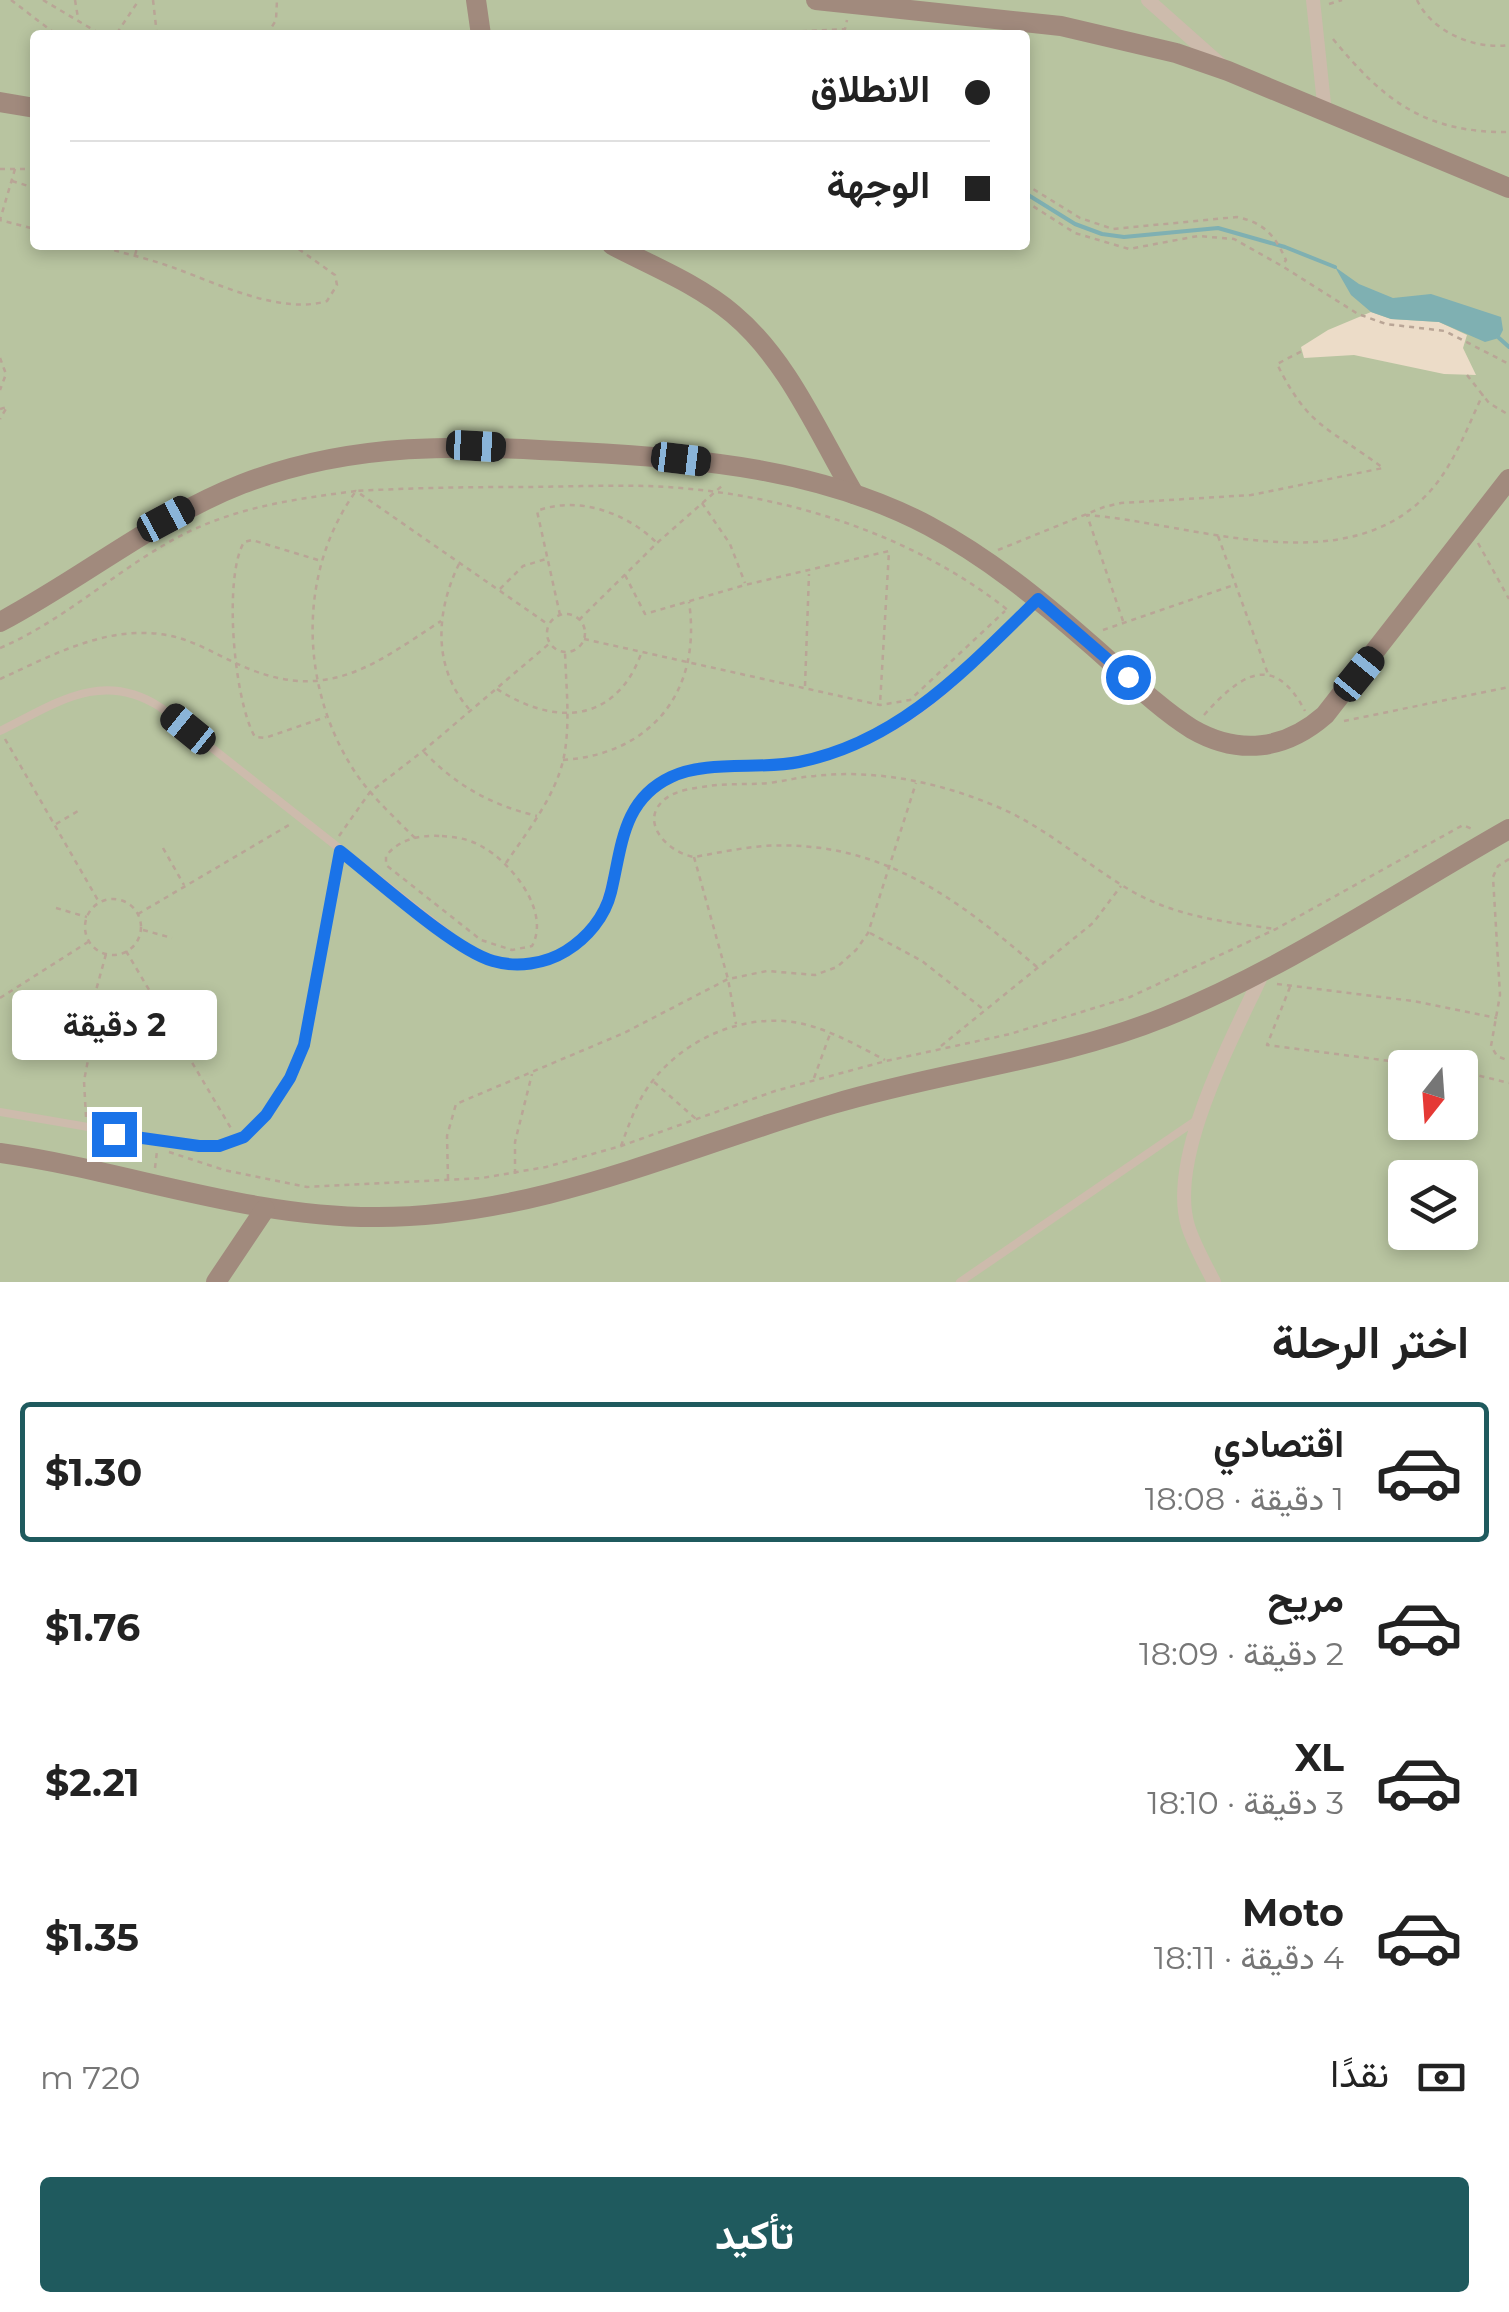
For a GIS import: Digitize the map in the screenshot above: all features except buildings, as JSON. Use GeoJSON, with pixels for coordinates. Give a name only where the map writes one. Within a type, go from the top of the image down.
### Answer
{"type":"FeatureCollection","features":[{"type":"Feature","properties":{"kind":"street"},"geometry":{"type":"LineString","coordinates":[[476,0],[481,30]]}},
{"type":"Feature","properties":{"kind":"street"},"geometry":{"type":"LineString","coordinates":[[816,0],[1099,33],[1176,53],[1509,188]]}},
{"type":"Feature","properties":{"kind":"street"},"geometry":{"type":"LineString","coordinates":[[1148,0],[1228,71]]}},
{"type":"Feature","properties":{"kind":"street"},"geometry":{"type":"LineString","coordinates":[[1313,0],[1325,113]]}},
{"type":"Feature","properties":{"kind":"street"},"geometry":{"type":"LineString","coordinates":[[0,102],[30,107]]}},
{"type":"Feature","properties":{"kind":"street"},"geometry":{"type":"LineString","coordinates":[[622,250],[705,293],[754,334],[789,381],[854,494]]}},
{"type":"Feature","properties":{"kind":"street"},"geometry":{"type":"LineString","coordinates":[[0,622],[184,510],[272,474],[354,454],[410,447],[476,446],[744,466],[854,494],[929,526],[1038,599],[1192,729],[1214,741],[1250,747],[1283,742],[1312,726],[1376,652],[1509,479]]}},
{"type":"Feature","properties":{"kind":"street"},"geometry":{"type":"LineString","coordinates":[[0,1153],[265,1209],[377,1218],[442,1215],[510,1204],[632,1171],[832,1104],[1031,1058],[1133,1029],[1261,976],[1500,834]]}},
{"type":"Feature","properties":{"kind":"street"},"geometry":{"type":"LineString","coordinates":[[1214,1282],[1187,1223],[1188,1158],[1198,1119],[1261,976]]}},
{"type":"Feature","properties":{"kind":"street"},"geometry":{"type":"LineString","coordinates":[[216,1282],[265,1209]]}},
{"type":"Feature","properties":{"kind":"lane"},"geometry":{"type":"LineString","coordinates":[[0,731],[74,696],[98,689],[128,690],[160,707],[475,954],[497,962],[520,964],[552,958],[585,936],[601,916],[611,893],[622,835],[644,798],[660,784],[688,771],[784,765],[862,743],[901,722],[946,688],[1038,599]]}},
{"type":"Feature","properties":{"kind":"lane"},"geometry":{"type":"LineString","coordinates":[[0,1112],[207,1147],[238,1140],[256,1126],[274,1104],[300,1056],[310,1018],[336,848]]}},
{"type":"Feature","properties":{"kind":"lane"},"geometry":{"type":"LineString","coordinates":[[960,1282],[1198,1119]]}},
{"type":"Feature","properties":{"kind":"path"},"geometry":{"type":"LineString","coordinates":[[11,0],[50,30]]}},
{"type":"Feature","properties":{"kind":"path"},"geometry":{"type":"LineString","coordinates":[[43,0],[95,30]]}},
{"type":"Feature","properties":{"kind":"path"},"geometry":{"type":"LineString","coordinates":[[76,0],[78,21]]}},
{"type":"Feature","properties":{"kind":"path"},"geometry":{"type":"LineString","coordinates":[[120,30],[139,0]]}},
{"type":"Feature","properties":{"kind":"path"},"geometry":{"type":"LineString","coordinates":[[153,0],[156,30]]}},
{"type":"Feature","properties":{"kind":"path"},"geometry":{"type":"LineString","coordinates":[[269,30],[276,20],[277,0]]}},
{"type":"Feature","properties":{"kind":"path"},"geometry":{"type":"LineString","coordinates":[[1417,0],[1444,30],[1470,42],[1509,45]]}},
{"type":"Feature","properties":{"kind":"path"},"geometry":{"type":"LineString","coordinates":[[825,30],[844,29],[851,4]]}},
{"type":"Feature","properties":{"kind":"path"},"geometry":{"type":"LineString","coordinates":[[1315,18],[1365,77],[1397,103],[1448,125],[1509,132]]}},
{"type":"Feature","properties":{"kind":"path"},"geometry":{"type":"LineString","coordinates":[[0,168],[30,169]]}},
{"type":"Feature","properties":{"kind":"path"},"geometry":{"type":"LineString","coordinates":[[15,169],[0,220],[30,228]]}},
{"type":"Feature","properties":{"kind":"path"},"geometry":{"type":"LineString","coordinates":[[12,181],[30,186]]}},
{"type":"Feature","properties":{"kind":"path"},"geometry":{"type":"LineString","coordinates":[[1030,187],[1080,218],[1113,229],[1237,216],[1260,224],[1276,240],[1286,260],[1282,266]]}},
{"type":"Feature","properties":{"kind":"path"},"geometry":{"type":"LineString","coordinates":[[1030,204],[1075,232],[1112,245],[1139,249],[1181,238],[1223,236],[1282,266],[1341,306],[1370,320],[1444,331],[1509,364]]}},
{"type":"Feature","properties":{"kind":"path"},"geometry":{"type":"LineString","coordinates":[[113,250],[256,298],[327,301],[337,285],[335,275],[300,250]]}},
{"type":"Feature","properties":{"kind":"path"},"geometry":{"type":"LineString","coordinates":[[134,256],[136,250]]}},
{"type":"Feature","properties":{"kind":"path"},"geometry":{"type":"LineString","coordinates":[[980,557],[1104,507],[1266,492],[1384,468],[1327,432],[1294,398],[1277,364],[1302,352]]}},
{"type":"Feature","properties":{"kind":"path"},"geometry":{"type":"LineString","coordinates":[[0,358],[6,379],[0,390]]}},
{"type":"Feature","properties":{"kind":"path"},"geometry":{"type":"LineString","coordinates":[[1467,375],[1489,403],[1509,415]]}},
{"type":"Feature","properties":{"kind":"path"},"geometry":{"type":"LineString","coordinates":[[1087,515],[1133,518],[1218,536],[1270,542],[1310,543],[1363,532],[1395,519],[1439,481],[1483,394]]}},
{"type":"Feature","properties":{"kind":"path"},"geometry":{"type":"LineString","coordinates":[[0,408],[7,408],[0,419]]}},
{"type":"Feature","properties":{"kind":"path"},"geometry":{"type":"LineString","coordinates":[[0,648],[164,544],[238,510],[356,491],[442,486],[608,486],[715,492],[758,500],[862,528],[958,576],[1018,618]]}},
{"type":"Feature","properties":{"kind":"path"},"geometry":{"type":"LineString","coordinates":[[356,491],[332,530],[322,561],[313,606],[317,681],[327,716],[348,759],[370,792],[415,838]]}},
{"type":"Feature","properties":{"kind":"path"},"geometry":{"type":"LineString","coordinates":[[356,491],[549,625]]}},
{"type":"Feature","properties":{"kind":"path"},"geometry":{"type":"LineString","coordinates":[[580,620],[715,492]]}},
{"type":"Feature","properties":{"kind":"path"},"geometry":{"type":"LineString","coordinates":[[702,503],[730,544],[746,585]]}},
{"type":"Feature","properties":{"kind":"path"},"geometry":{"type":"LineString","coordinates":[[560,616],[537,511],[561,504],[584,506],[621,517],[658,543]]}},
{"type":"Feature","properties":{"kind":"path"},"geometry":{"type":"LineString","coordinates":[[1087,515],[1123,621]]}},
{"type":"Feature","properties":{"kind":"path"},"geometry":{"type":"LineString","coordinates":[[1470,529],[1509,599]]}},
{"type":"Feature","properties":{"kind":"path"},"geometry":{"type":"LineString","coordinates":[[1218,536],[1268,676]]}},
{"type":"Feature","properties":{"kind":"path"},"geometry":{"type":"LineString","coordinates":[[322,561],[252,540],[241,546],[233,618],[236,662],[255,737],[264,738],[327,716]]}},
{"type":"Feature","properties":{"kind":"path"},"geometry":{"type":"LineString","coordinates":[[625,576],[645,614],[889,550],[880,706]]}},
{"type":"Feature","properties":{"kind":"path"},"geometry":{"type":"LineString","coordinates":[[499,590],[523,566],[548,559]]}},
{"type":"Feature","properties":{"kind":"path"},"geometry":{"type":"LineString","coordinates":[[459,564],[441,620],[442,649],[449,677],[470,710]]}},
{"type":"Feature","properties":{"kind":"path"},"geometry":{"type":"LineString","coordinates":[[805,688],[809,571]]}},
{"type":"Feature","properties":{"kind":"path"},"geometry":{"type":"LineString","coordinates":[[1084,638],[1123,621],[1234,585]]}},
{"type":"Feature","properties":{"kind":"path"},"geometry":{"type":"LineString","coordinates":[[563,760],[597,756],[642,735],[670,706],[689,662],[689,602]]}},
{"type":"Feature","properties":{"kind":"path"},"geometry":{"type":"LineString","coordinates":[[584,639],[880,706],[910,700],[929,686],[1006,610]]}},
{"type":"Feature","properties":{"kind":"path"},"geometry":{"type":"LineString","coordinates":[[549,625],[570,614],[584,626],[584,639],[576,649],[564,652],[550,642]]}},
{"type":"Feature","properties":{"kind":"path"},"geometry":{"type":"LineString","coordinates":[[0,679],[80,644],[135,633],[172,636],[274,677],[317,681],[362,671],[441,620]]}},
{"type":"Feature","properties":{"kind":"path"},"geometry":{"type":"LineString","coordinates":[[549,625],[550,642]]}},
{"type":"Feature","properties":{"kind":"path"},"geometry":{"type":"LineString","coordinates":[[336,848],[370,792],[550,642]]}},
{"type":"Feature","properties":{"kind":"path"},"geometry":{"type":"LineString","coordinates":[[506,864],[537,816],[563,760],[564,652]]}},
{"type":"Feature","properties":{"kind":"path"},"geometry":{"type":"LineString","coordinates":[[496,688],[532,708],[566,713],[595,708],[618,692],[642,652]]}},
{"type":"Feature","properties":{"kind":"path"},"geometry":{"type":"LineString","coordinates":[[1192,729],[1236,682],[1251,676],[1268,676],[1292,691],[1312,726]]}},
{"type":"Feature","properties":{"kind":"path"},"geometry":{"type":"LineString","coordinates":[[1346,720],[1509,687]]}},
{"type":"Feature","properties":{"kind":"path"},"geometry":{"type":"LineString","coordinates":[[0,731],[100,902]]}},
{"type":"Feature","properties":{"kind":"path"},"geometry":{"type":"LineString","coordinates":[[423,751],[443,772],[481,797],[537,816]]}},
{"type":"Feature","properties":{"kind":"path"},"geometry":{"type":"LineString","coordinates":[[1037,967],[970,912],[892,865],[806,846],[758,846],[694,857],[674,851],[656,830],[658,806],[674,793],[709,786],[816,776],[858,774],[917,782],[954,791],[1012,814],[1122,885],[1176,911],[1276,929]]}},
{"type":"Feature","properties":{"kind":"path"},"geometry":{"type":"LineString","coordinates":[[448,1180],[447,1136],[456,1104],[624,1033],[728,979],[767,971],[823,973],[850,956],[868,932],[917,782]]}},
{"type":"Feature","properties":{"kind":"path"},"geometry":{"type":"LineString","coordinates":[[54,825],[78,810]]}},
{"type":"Feature","properties":{"kind":"path"},"geometry":{"type":"LineString","coordinates":[[138,914],[299,819]]}},
{"type":"Feature","properties":{"kind":"path"},"geometry":{"type":"LineString","coordinates":[[143,1139],[158,1148],[224,1170],[306,1187],[515,1174],[620,1146],[813,1080],[1010,1034],[1100,1007],[1175,978],[1276,929],[1463,825],[1500,834]]}},
{"type":"Feature","properties":{"kind":"path"},"geometry":{"type":"LineString","coordinates":[[442,836],[466,840],[506,864],[528,898],[537,923],[534,942],[520,950],[482,940],[388,868],[385,859],[388,852],[415,838],[442,836]]}},
{"type":"Feature","properties":{"kind":"path"},"geometry":{"type":"LineString","coordinates":[[163,848],[185,886]]}},
{"type":"Feature","properties":{"kind":"path"},"geometry":{"type":"LineString","coordinates":[[694,857],[737,1025]]}},
{"type":"Feature","properties":{"kind":"path"},"geometry":{"type":"LineString","coordinates":[[1509,860],[1495,871],[1492,884],[1499,966],[1498,1018],[1492,1052],[1509,1061]]}},
{"type":"Feature","properties":{"kind":"path"},"geometry":{"type":"LineString","coordinates":[[938,1050],[1093,923],[1122,885]]}},
{"type":"Feature","properties":{"kind":"path"},"geometry":{"type":"LineString","coordinates":[[122,900],[138,914],[141,930],[137,942],[126,952],[106,954],[89,941],[85,929],[87,916],[100,902],[122,900]]}},
{"type":"Feature","properties":{"kind":"path"},"geometry":{"type":"LineString","coordinates":[[56,908],[87,916]]}},
{"type":"Feature","properties":{"kind":"path"},"geometry":{"type":"LineString","coordinates":[[141,930],[172,938]]}},
{"type":"Feature","properties":{"kind":"path"},"geometry":{"type":"LineString","coordinates":[[868,932],[922,961],[984,1010]]}},
{"type":"Feature","properties":{"kind":"path"},"geometry":{"type":"LineString","coordinates":[[0,998],[89,941]]}},
{"type":"Feature","properties":{"kind":"path"},"geometry":{"type":"LineString","coordinates":[[126,952],[238,1140]]}},
{"type":"Feature","properties":{"kind":"path"},"geometry":{"type":"LineString","coordinates":[[86,1128],[84,1081],[95,994],[106,954]]}},
{"type":"Feature","properties":{"kind":"path"},"geometry":{"type":"LineString","coordinates":[[1261,976],[1290,986],[1413,1001],[1498,1018]]}},
{"type":"Feature","properties":{"kind":"path"},"geometry":{"type":"LineString","coordinates":[[1290,986],[1268,1045],[1388,1061]]}},
{"type":"Feature","properties":{"kind":"path"},"geometry":{"type":"LineString","coordinates":[[620,1146],[653,1081],[688,1048],[737,1025],[794,1022],[830,1033],[886,1061]]}},
{"type":"Feature","properties":{"kind":"path"},"geometry":{"type":"LineString","coordinates":[[813,1080],[830,1033]]}},
{"type":"Feature","properties":{"kind":"path"},"geometry":{"type":"LineString","coordinates":[[515,1174],[514,1142],[532,1072]]}},
{"type":"Feature","properties":{"kind":"path"},"geometry":{"type":"LineString","coordinates":[[1478,1076],[1509,1083]]}},
{"type":"Feature","properties":{"kind":"path"},"geometry":{"type":"LineString","coordinates":[[653,1081],[696,1119]]}},
{"type":"Feature","properties":{"kind":"path"},"geometry":{"type":"LineString","coordinates":[[154,1184],[158,1148]]}},
{"type":"Feature","properties":{"kind":"green space"},"geometry":{"type":"Polygon","coordinates":[[[0,0],[1509,0],[1509,1282],[0,1282],[0,0]]]}},
{"type":"Feature","properties":{"kind":"shaded area"},"geometry":{"type":"Polygon","coordinates":[[[1371,312],[1391,319],[1439,322],[1467,335],[1463,348],[1476,375],[1444,374],[1354,355],[1304,358],[1301,347],[1328,330],[1371,312]]]}},
{"type":"Feature","properties":{"kind":"water"},"geometry":{"type":"Polygon","coordinates":[[[1335,267],[1359,284],[1393,298],[1431,294],[1501,317],[1503,330],[1499,338],[1485,342],[1439,322],[1391,319],[1371,312],[1351,295],[1335,267]]]}},
{"type":"Feature","properties":{"kind":"waterway"},"geometry":{"type":"LineString","coordinates":[[1030,196],[1075,224],[1102,234],[1124,237],[1218,228],[1285,247],[1335,267]]}},
{"type":"Feature","properties":{"kind":"waterway"},"geometry":{"type":"LineString","coordinates":[[1499,338],[1509,347]]}},
{"type":"Feature","properties":{"kind":"route"},"geometry":{"type":"LineString","coordinates":[[114,1134],[219,1146],[244,1137],[266,1115],[290,1078],[304,1045],[340,851],[475,954],[504,963],[542,961],[573,946],[601,916],[611,893],[622,835],[652,790],[688,771],[802,762],[881,734],[946,688],[1038,599],[1128,677]]}}]}
